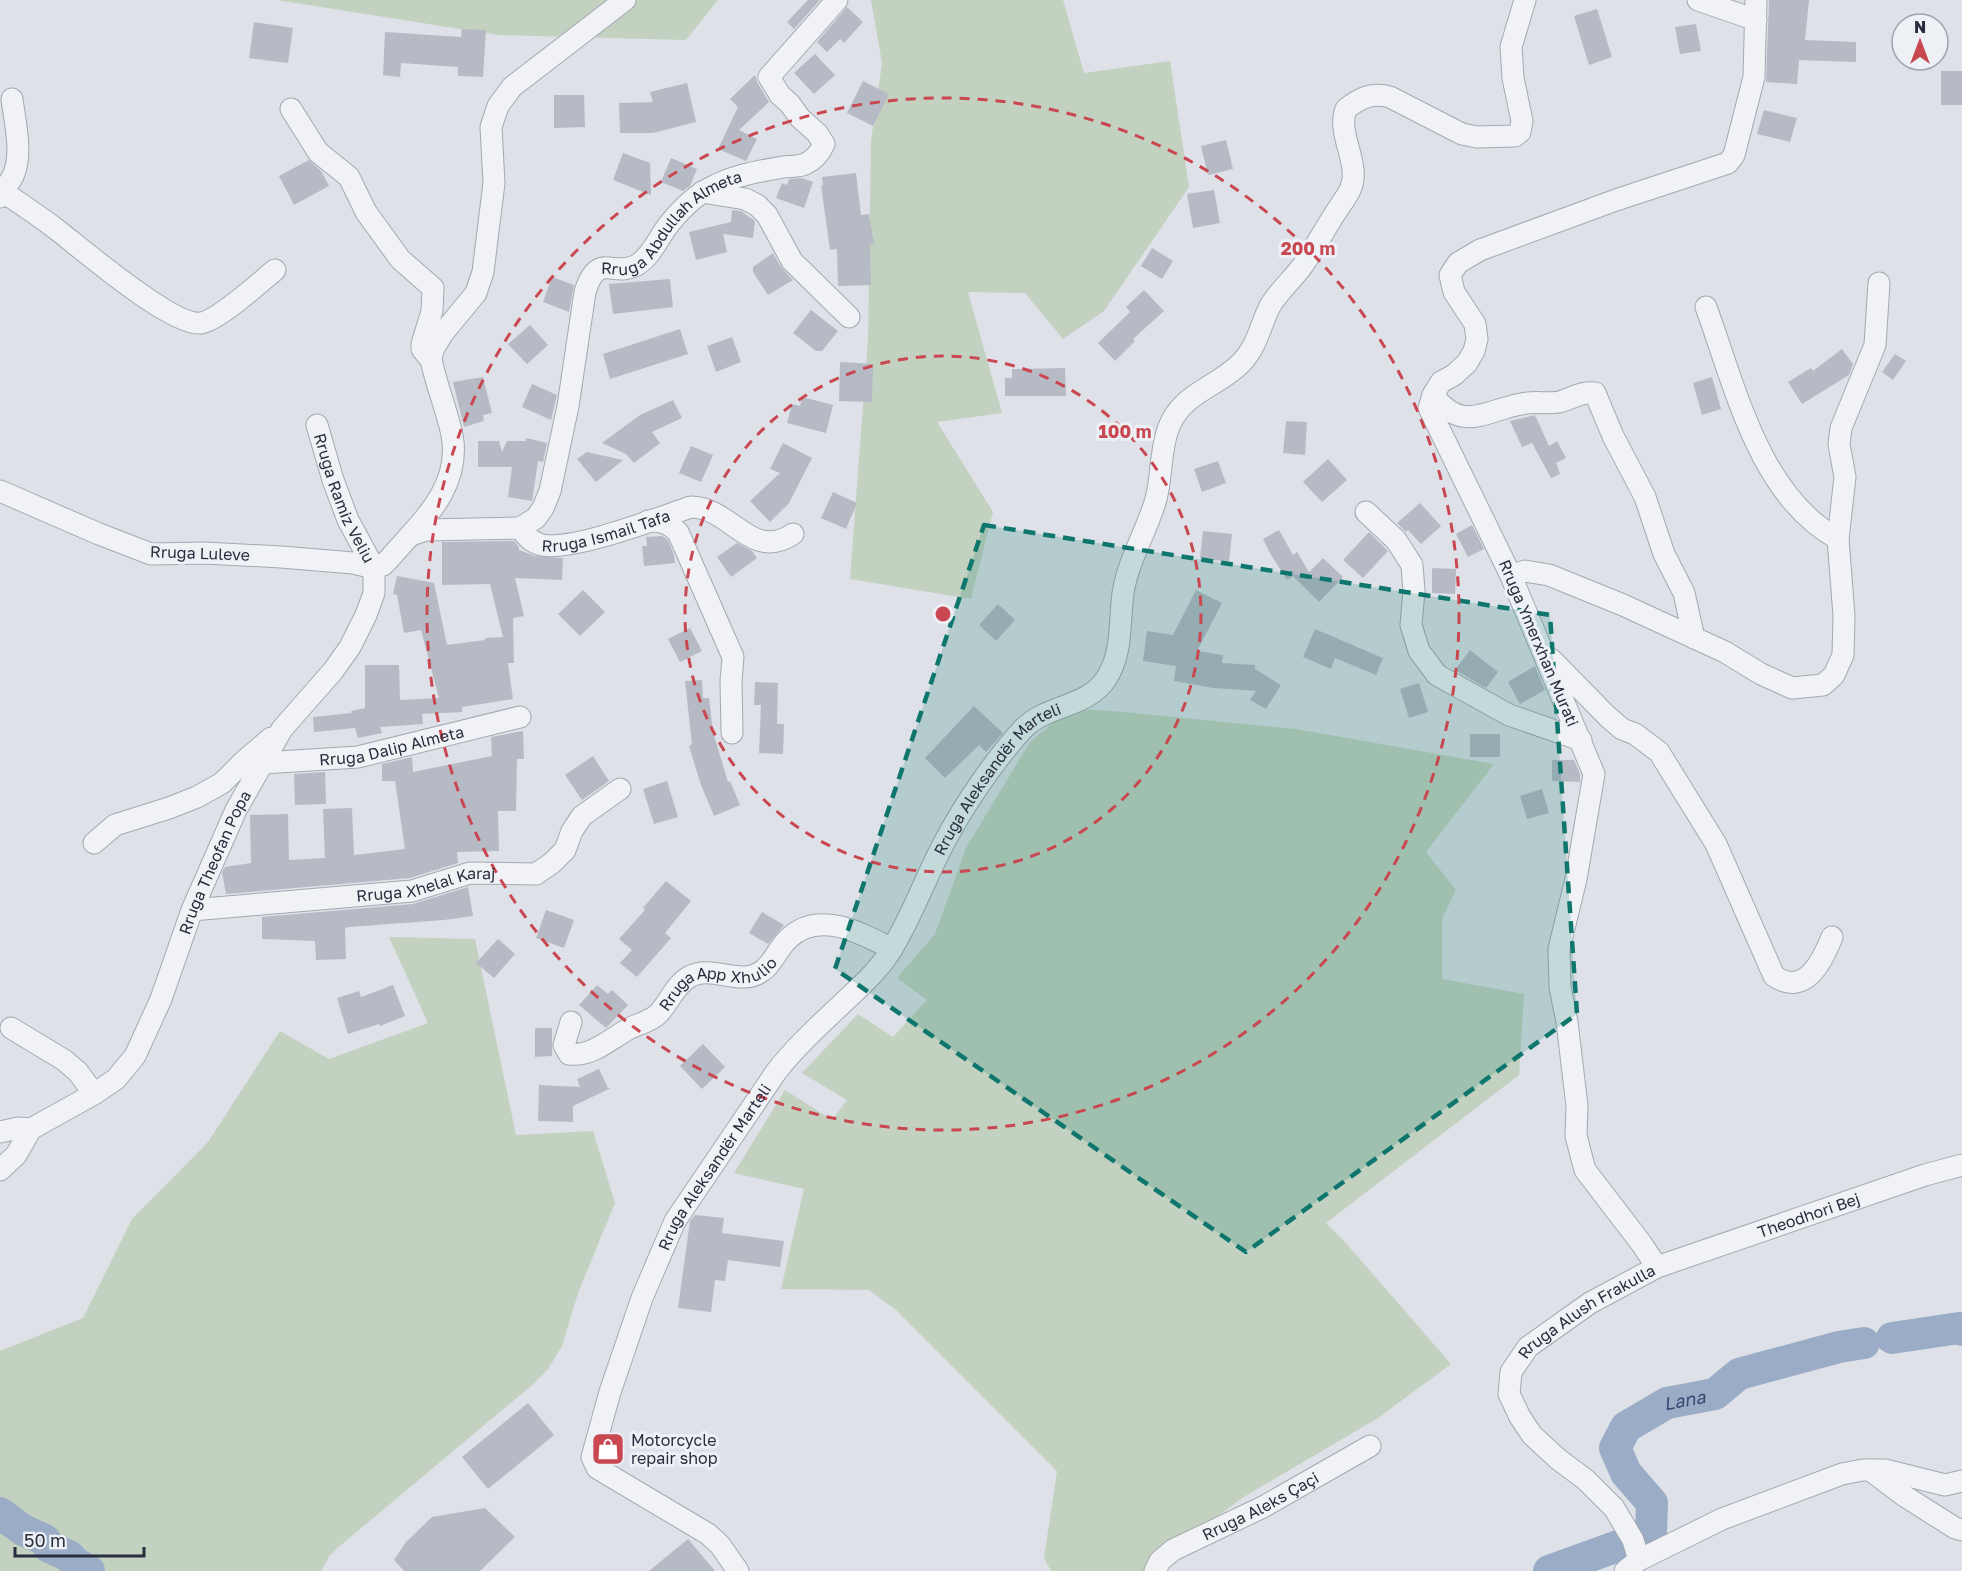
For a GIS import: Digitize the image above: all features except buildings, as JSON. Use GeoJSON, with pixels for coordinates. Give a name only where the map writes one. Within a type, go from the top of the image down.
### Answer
{"type":"FeatureCollection","features":[{"type":"Feature","properties":{"kind":"street"},"geometry":{"type":"LineString","coordinates":[[431,359],[433,350],[443,333],[476,293],[483,272],[494,183],[491,127],[498,105],[512,87],[625,0]]}},
{"type":"Feature","properties":{"kind":"street","name":"Rruga Abdullah Almeta"},"geometry":{"type":"LineString","coordinates":[[520,528],[536,518],[550,491],[560,452],[588,281],[597,270],[634,267],[641,262],[669,223],[702,192],[717,184],[747,174],[806,164],[819,155],[824,144],[818,133],[800,118],[790,104],[780,96],[769,77],[837,0]]}},
{"type":"Feature","properties":{"kind":"street","name":"Rruga Aleksandër Marteli"},"geometry":{"type":"LineString","coordinates":[[738,1571],[720,1545],[708,1534],[658,1502],[597,1468],[592,1457],[610,1392],[642,1298],[675,1221],[794,1050],[870,977],[892,949],[945,840],[989,772],[1024,729],[1042,714],[1092,694],[1104,683],[1113,668],[1121,635],[1123,593],[1133,555],[1156,499],[1162,452],[1176,412],[1190,397],[1240,364],[1254,346],[1271,304],[1303,264],[1352,188],[1352,169],[1343,122],[1346,109],[1368,96],[1380,95],[1470,136],[1498,138],[1515,136],[1520,132],[1522,121],[1513,78],[1511,47],[1525,0]]}},
{"type":"Feature","properties":{"kind":"street"},"geometry":{"type":"LineString","coordinates":[[1694,638],[1684,594],[1664,554],[1646,497],[1613,436],[1595,393],[1587,392],[1556,402],[1523,403],[1468,418],[1458,416],[1443,408],[1433,395],[1441,382],[1454,375],[1467,363],[1474,351],[1477,339],[1475,324],[1454,292],[1450,275],[1458,263],[1480,250],[1616,200],[1728,163],[1734,155],[1754,77],[1756,10],[1698,0]]}},
{"type":"Feature","properties":{"kind":"street"},"geometry":{"type":"LineString","coordinates":[[12,99],[17,150],[16,163],[13,175],[2,195],[54,227],[119,279],[157,305],[191,322],[201,323],[217,316],[275,270]]}},
{"type":"Feature","properties":{"kind":"street"},"geometry":{"type":"LineString","coordinates":[[291,109],[318,152],[349,177],[366,212],[400,259],[433,288],[432,311],[422,349],[431,359],[452,435],[454,458],[448,483],[437,504],[383,565],[374,568]]}},
{"type":"Feature","properties":{"kind":"street"},"geometry":{"type":"LineString","coordinates":[[702,192],[745,199],[757,206],[766,215],[792,261],[849,317]]}},
{"type":"Feature","properties":{"kind":"street"},"geometry":{"type":"LineString","coordinates":[[1511,576],[1525,571],[1549,575],[1623,605],[1725,652],[1761,674],[1792,688],[1823,685],[1834,675],[1843,655],[1844,616],[1838,539],[1845,477],[1839,444],[1841,428],[1875,345],[1879,283]]}},
{"type":"Feature","properties":{"kind":"street"},"geometry":{"type":"LineString","coordinates":[[1706,307],[1748,426],[1771,471],[1804,513],[1821,530],[1838,539]]}},
{"type":"Feature","properties":{"kind":"street","name":"Rruga Ymerxhan Murati"},"geometry":{"type":"LineString","coordinates":[[1433,395],[1429,408],[1511,576],[1581,740]]}},
{"type":"Feature","properties":{"kind":"street","name":"Rruga Ramiz Veliu"},"geometry":{"type":"LineString","coordinates":[[317,425],[344,510],[374,568]]}},
{"type":"Feature","properties":{"kind":"street","name":"Rruga Luleve"},"geometry":{"type":"LineString","coordinates":[[0,491],[151,554],[205,553],[281,556],[353,562],[374,568]]}},
{"type":"Feature","properties":{"kind":"street","name":"Rruga Ismail Tafa"},"geometry":{"type":"LineString","coordinates":[[411,535],[426,530],[520,528],[532,541],[551,546],[574,543],[696,507],[717,515],[764,543],[777,543],[793,534]]}},
{"type":"Feature","properties":{"kind":"street","name":"Rruga Ymerxhan Murati"},"geometry":{"type":"LineString","coordinates":[[1366,512],[1396,540],[1412,565],[1414,591],[1411,625],[1419,651],[1437,675],[1509,715],[1581,740]]}},
{"type":"Feature","properties":{"kind":"street"},"geometry":{"type":"LineString","coordinates":[[648,521],[662,521],[671,525],[678,532],[733,657],[730,681],[732,733]]}},
{"type":"Feature","properties":{"kind":"street","name":"Rruga Theofan Popa"},"geometry":{"type":"LineString","coordinates":[[31,1129],[116,1079],[135,1056],[161,999],[192,910],[236,810],[282,729],[350,647],[374,593],[374,568]]}},
{"type":"Feature","properties":{"kind":"street"},"geometry":{"type":"LineString","coordinates":[[1542,650],[1607,716],[1622,729],[1635,734],[1659,752],[1716,844],[1774,976],[1783,982],[1795,984],[1806,978],[1825,956],[1832,937]]}},
{"type":"Feature","properties":{"kind":"street","name":"Rruga Dalip Almeta"},"geometry":{"type":"LineString","coordinates":[[263,763],[358,757],[520,717]]}},
{"type":"Feature","properties":{"kind":"street"},"geometry":{"type":"LineString","coordinates":[[94,843],[115,825],[169,808],[222,783],[282,729]]}},
{"type":"Feature","properties":{"kind":"street","name":"Rruga Alush Frakulla"},"geometry":{"type":"LineString","coordinates":[[1581,740],[1594,774],[1593,787],[1576,879],[1559,949],[1560,987],[1577,1106],[1575,1136],[1585,1170],[1657,1267],[1590,1303],[1528,1347],[1510,1372],[1509,1394],[1532,1435],[1558,1459],[1586,1479],[1614,1508],[1630,1534],[1632,1566]]}},
{"type":"Feature","properties":{"kind":"street","name":"Rruga Xhelal Karaj"},"geometry":{"type":"LineString","coordinates":[[192,910],[412,891],[470,873],[536,874],[565,850],[572,831],[582,816],[620,789]]}},
{"type":"Feature","properties":{"kind":"street","name":"Rruga App Xhulio"},"geometry":{"type":"LineString","coordinates":[[571,1022],[564,1044],[569,1054],[579,1055],[597,1049],[657,1015],[681,985],[692,976],[710,974],[752,977],[764,971],[787,939],[800,929],[818,924],[835,925],[860,933],[892,949]]}},
{"type":"Feature","properties":{"kind":"street"},"geometry":{"type":"LineString","coordinates":[[11,1029],[64,1060],[78,1072],[94,1094]]}},
{"type":"Feature","properties":{"kind":"street"},"geometry":{"type":"LineString","coordinates":[[0,1132],[18,1128],[31,1129],[16,1155],[0,1170]]}},
{"type":"Feature","properties":{"kind":"street","name":"Theodhori Bej"},"geometry":{"type":"LineString","coordinates":[[1657,1267],[1914,1179],[1962,1165]]}},
{"type":"Feature","properties":{"kind":"street","name":"Rruga Aleks Çaçi"},"geometry":{"type":"LineString","coordinates":[[1155,1571],[1160,1561],[1173,1550],[1263,1507],[1370,1446]]}},
{"type":"Feature","properties":{"kind":"street"},"geometry":{"type":"LineString","coordinates":[[1870,1470],[1906,1497],[1955,1528],[1962,1530]]}},
{"type":"Feature","properties":{"kind":"street"},"geometry":{"type":"LineString","coordinates":[[1632,1566],[1722,1519],[1842,1474],[1885,1470],[1945,1485],[1962,1481]]}},
{"type":"Feature","properties":{"kind":"highlighted area"},"geometry":{"type":"Polygon","coordinates":[[[984,525],[1550,615],[1577,1014],[1246,1252],[835,969],[984,525]]]}},
{"type":"Feature","properties":{"kind":"green space"},"geometry":{"type":"Polygon","coordinates":[[[277,0],[718,0],[686,40],[498,35],[277,0]]]}},
{"type":"Feature","properties":{"kind":"green space"},"geometry":{"type":"Polygon","coordinates":[[[871,0],[1063,0],[1084,73],[1170,61],[1189,187],[1104,311],[1063,339],[1025,293],[968,292],[1002,413],[937,422],[993,512],[971,599],[850,579],[868,340],[871,141],[882,63],[871,0]]]}},
{"type":"Feature","properties":{"kind":"green space"},"geometry":{"type":"Polygon","coordinates":[[[1073,709],[1296,729],[1494,764],[1426,852],[1456,890],[1442,919],[1442,979],[1524,994],[1519,1075],[1326,1223],[1451,1364],[1378,1418],[1242,1498],[1145,1571],[1051,1571],[1044,1558],[1057,1471],[896,1310],[869,1290],[781,1289],[804,1189],[734,1173],[785,1090],[832,1120],[847,1100],[802,1073],[858,1014],[893,1037],[927,1000],[897,978],[935,934],[966,848],[1030,742],[1073,709]]]}},
{"type":"Feature","properties":{"kind":"green space"},"geometry":{"type":"Polygon","coordinates":[[[389,937],[475,939],[516,1135],[593,1131],[615,1203],[578,1293],[562,1346],[548,1369],[531,1386],[341,1545],[330,1555],[321,1571],[0,1571],[0,1351],[83,1318],[132,1219],[208,1142],[280,1031],[329,1059],[428,1023],[389,937]]]}},
{"type":"Feature","properties":{"kind":"waterway","name":"Lana"},"geometry":{"type":"LineString","coordinates":[[1892,1338],[1959,1328],[1962,1330]]}},
{"type":"Feature","properties":{"kind":"waterway","name":"Lana"},"geometry":{"type":"LineString","coordinates":[[1647,1534],[1651,1533],[1652,1503],[1626,1473],[1615,1448],[1626,1427],[1667,1403],[1715,1394],[1739,1374],[1839,1347],[1864,1343]]}},
{"type":"Feature","properties":{"kind":"waterway","name":"Lana"},"geometry":{"type":"LineString","coordinates":[[0,1513],[23,1530],[45,1540],[49,1547],[69,1556],[75,1563],[89,1571]]}},
{"type":"Feature","properties":{"kind":"waterway","name":"Lana"},"geometry":{"type":"LineString","coordinates":[[1549,1571],[1618,1546]]}},
{"type":"Feature","properties":{"kind":"place","name":"Motorcycle repair shop"},"geometry":{"type":"Point","coordinates":[608,1449]}}]}
